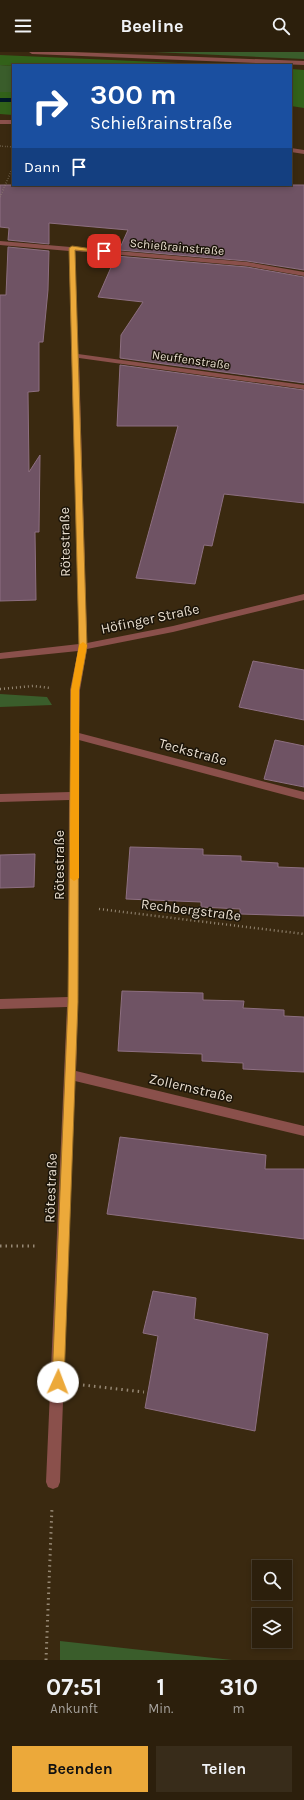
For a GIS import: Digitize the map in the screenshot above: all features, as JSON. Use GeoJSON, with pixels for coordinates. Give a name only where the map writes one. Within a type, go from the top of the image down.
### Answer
{"type":"FeatureCollection","features":[{"type":"Feature","properties":{"kind":"street"},"geometry":{"type":"LineString","coordinates":[[32,52],[304,63]]}},
{"type":"Feature","properties":{"kind":"street"},"geometry":{"type":"LineString","coordinates":[[0,122],[12,122]]}},
{"type":"Feature","properties":{"kind":"street"},"geometry":{"type":"LineString","coordinates":[[292,150],[304,152]]}},
{"type":"Feature","properties":{"kind":"street","name":"Schießrainstraße"},"geometry":{"type":"LineString","coordinates":[[0,243],[247,264],[304,274]]}},
{"type":"Feature","properties":{"kind":"street","name":"Rötestraße"},"geometry":{"type":"LineString","coordinates":[[53,1482],[73,1002],[75,690],[83,647],[72,248]]}},
{"type":"Feature","properties":{"kind":"street","name":"Neuffenstraße"},"geometry":{"type":"LineString","coordinates":[[76,356],[304,387]]}},
{"type":"Feature","properties":{"kind":"street","name":"Höfinger Straße"},"geometry":{"type":"LineString","coordinates":[[0,656],[83,647],[173,629],[304,597]]}},
{"type":"Feature","properties":{"kind":"street","name":"Teckstraße"},"geometry":{"type":"LineString","coordinates":[[74,736],[304,796]]}},
{"type":"Feature","properties":{"kind":"street"},"geometry":{"type":"LineString","coordinates":[[0,798],[74,796]]}},
{"type":"Feature","properties":{"kind":"street"},"geometry":{"type":"LineString","coordinates":[[0,1004],[73,1002]]}},
{"type":"Feature","properties":{"kind":"street","name":"Zollernstraße"},"geometry":{"type":"LineString","coordinates":[[70,1075],[304,1131]]}},
{"type":"Feature","properties":{"kind":"path"},"geometry":{"type":"LineString","coordinates":[[0,146],[12,147]]}},
{"type":"Feature","properties":{"kind":"path"},"geometry":{"type":"LineString","coordinates":[[0,197],[12,169]]}},
{"type":"Feature","properties":{"kind":"path"},"geometry":{"type":"LineString","coordinates":[[0,689],[32,686],[75,690]]}},
{"type":"Feature","properties":{"kind":"path","name":"Rechbergstraße"},"geometry":{"type":"LineString","coordinates":[[74,906],[304,934]]}},
{"type":"Feature","properties":{"kind":"path"},"geometry":{"type":"LineString","coordinates":[[0,1246],[64,1245]]}},
{"type":"Feature","properties":{"kind":"path"},"geometry":{"type":"LineString","coordinates":[[58,1382],[144,1392]]}},
{"type":"Feature","properties":{"kind":"path"},"geometry":{"type":"LineString","coordinates":[[46,1660],[53,1482]]}},
{"type":"Feature","properties":{"kind":"green space"},"geometry":{"type":"Polygon","coordinates":[[[154,52],[304,52],[304,59],[154,52]]]}},
{"type":"Feature","properties":{"kind":"green space"},"geometry":{"type":"Polygon","coordinates":[[[0,55],[202,64],[12,64],[12,66],[0,65],[0,55]]]}},
{"type":"Feature","properties":{"kind":"green space"},"geometry":{"type":"Polygon","coordinates":[[[0,65],[12,66],[12,92],[0,92],[0,65]]]}},
{"type":"Feature","properties":{"kind":"green space"},"geometry":{"type":"Polygon","coordinates":[[[292,69],[304,70],[304,108],[292,106],[292,69]]]}},
{"type":"Feature","properties":{"kind":"green space"},"geometry":{"type":"Polygon","coordinates":[[[0,92],[12,92],[12,115],[0,114],[0,92]]]}},
{"type":"Feature","properties":{"kind":"green space"},"geometry":{"type":"Polygon","coordinates":[[[0,694],[47,697],[52,705],[0,707],[0,694]]]}},
{"type":"Feature","properties":{"kind":"green space"},"geometry":{"type":"Polygon","coordinates":[[[60,1641],[232,1660],[60,1660],[60,1641]]]}},
{"type":"Feature","properties":{"kind":"building"},"geometry":{"type":"Polygon","coordinates":[[[0,185],[304,185],[304,270],[247,261],[119,250],[128,230],[49,223],[49,244],[8,240],[9,228],[0,227],[0,185]]]}},
{"type":"Feature","properties":{"kind":"building"},"geometry":{"type":"Polygon","coordinates":[[[8,247],[49,251],[48,290],[43,342],[39,342],[39,391],[28,392],[29,472],[40,455],[39,532],[35,532],[36,600],[0,601],[0,295],[6,295],[8,247]]]}},
{"type":"Feature","properties":{"kind":"building"},"geometry":{"type":"Polygon","coordinates":[[[116,256],[247,267],[304,277],[304,383],[120,358],[121,335],[143,302],[98,297],[116,256]]]}},
{"type":"Feature","properties":{"kind":"building"},"geometry":{"type":"Polygon","coordinates":[[[120,365],[304,390],[304,503],[224,494],[212,546],[204,545],[195,584],[136,578],[178,426],[117,426],[120,365]]]}},
{"type":"Feature","properties":{"kind":"building"},"geometry":{"type":"Polygon","coordinates":[[[253,661],[304,670],[304,720],[239,707],[253,661]]]}},
{"type":"Feature","properties":{"kind":"building"},"geometry":{"type":"Polygon","coordinates":[[[275,740],[304,746],[304,787],[264,779],[275,740]]]}},
{"type":"Feature","properties":{"kind":"building"},"geometry":{"type":"Polygon","coordinates":[[[130,847],[203,849],[203,855],[241,856],[241,861],[278,863],[278,867],[304,868],[304,916],[240,914],[240,909],[201,907],[201,902],[126,899],[130,847]]]}},
{"type":"Feature","properties":{"kind":"building"},"geometry":{"type":"Polygon","coordinates":[[[35,854],[34,887],[0,888],[0,855],[35,854]]]}},
{"type":"Feature","properties":{"kind":"building"},"geometry":{"type":"Polygon","coordinates":[[[122,991],[203,993],[203,1000],[244,1001],[243,1008],[284,1010],[284,1016],[304,1017],[304,1072],[243,1069],[243,1063],[202,1061],[202,1054],[118,1051],[122,991]]]}},
{"type":"Feature","properties":{"kind":"building"},"geometry":{"type":"Polygon","coordinates":[[[120,1137],[266,1155],[265,1169],[304,1169],[304,1239],[107,1214],[120,1137]]]}},
{"type":"Feature","properties":{"kind":"building"},"geometry":{"type":"Polygon","coordinates":[[[153,1291],[196,1298],[194,1319],[268,1334],[255,1431],[145,1408],[158,1336],[143,1333],[153,1291]]]}},
{"type":"Feature","properties":{"kind":"waterway"},"geometry":{"type":"LineString","coordinates":[[0,100],[12,100]]}},
{"type":"Feature","properties":{"kind":"slow traffic"},"geometry":{"type":"LineString","coordinates":[[74,878],[75,690],[83,645]]}},
{"type":"Feature","properties":{"kind":"route"},"geometry":{"type":"LineString","coordinates":[[58,1382],[73,1002],[75,690],[83,647],[72,248],[104,251]]}}]}
